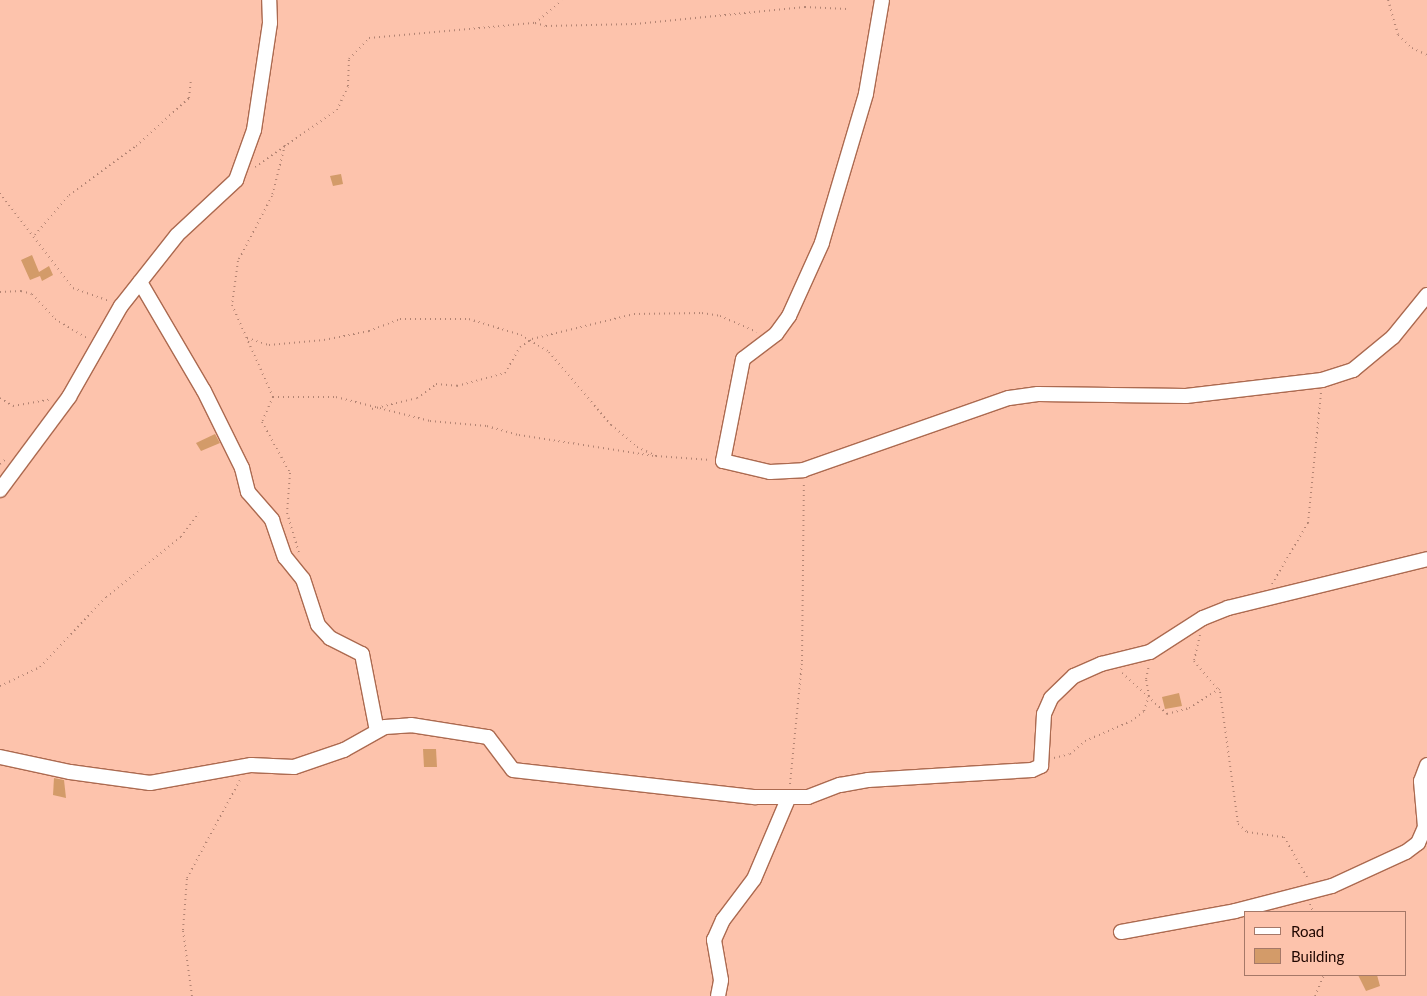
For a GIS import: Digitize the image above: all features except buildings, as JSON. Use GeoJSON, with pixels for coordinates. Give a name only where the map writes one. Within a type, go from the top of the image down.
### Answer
{"type":"FeatureCollection","features":[{"type":"Feature","properties":{"kind":"street"},"geometry":{"type":"LineString","coordinates":[[0,490],[70,394],[121,306],[177,235],[236,180],[254,130],[270,23],[269,0]]}},
{"type":"Feature","properties":{"kind":"street"},"geometry":{"type":"LineString","coordinates":[[882,0],[866,94],[822,243],[789,316],[776,334],[742,359],[723,461],[770,472],[803,470],[1009,398],[1038,394],[1186,396],[1322,380],[1354,370],[1393,337],[1427,295]]}},
{"type":"Feature","properties":{"kind":"street"},"geometry":{"type":"LineString","coordinates":[[140,282],[204,391],[242,468],[248,492],[272,520],[284,557],[297,570],[324,633],[362,654],[377,731]]}},
{"type":"Feature","properties":{"kind":"street"},"geometry":{"type":"LineString","coordinates":[[0,757],[70,772],[150,783],[251,765],[294,767],[344,750],[377,731],[411,725],[488,737],[513,770],[539,775],[788,799],[808,797],[840,785],[868,780],[1032,770],[1041,766],[1044,714],[1051,698],[1074,676],[1108,663],[1155,649],[1203,618],[1260,600],[1427,560]]}},
{"type":"Feature","properties":{"kind":"street"},"geometry":{"type":"LineString","coordinates":[[1121,932],[1235,911],[1308,892],[1380,866],[1418,843],[1426,827],[1421,780],[1427,764]]}},
{"type":"Feature","properties":{"kind":"street"},"geometry":{"type":"LineString","coordinates":[[718,996],[721,980],[714,940],[723,920],[754,879],[788,799]]}},
{"type":"Feature","properties":{"kind":"path"},"geometry":{"type":"LineString","coordinates":[[535,23],[562,0]]}},
{"type":"Feature","properties":{"kind":"path"},"geometry":{"type":"LineString","coordinates":[[1388,0],[1398,35],[1412,48],[1427,55]]}},
{"type":"Feature","properties":{"kind":"path"},"geometry":{"type":"LineString","coordinates":[[236,180],[342,104],[348,86],[349,59],[369,38],[535,23],[546,26],[627,24],[805,7],[847,9]]}},
{"type":"Feature","properties":{"kind":"path"},"geometry":{"type":"LineString","coordinates":[[35,235],[69,195],[136,146],[189,98],[191,79]]}},
{"type":"Feature","properties":{"kind":"path"},"geometry":{"type":"LineString","coordinates":[[285,145],[272,196],[238,260],[232,305],[273,396],[262,422],[290,473],[286,506],[298,550],[297,570]]}},
{"type":"Feature","properties":{"kind":"path"},"geometry":{"type":"LineString","coordinates":[[0,193],[35,235],[73,288],[121,306]]}},
{"type":"Feature","properties":{"kind":"path"},"geometry":{"type":"LineString","coordinates":[[0,292],[21,291],[32,294],[55,319],[87,338],[94,352]]}},
{"type":"Feature","properties":{"kind":"path"},"geometry":{"type":"LineString","coordinates":[[372,409],[417,398],[436,384],[457,386],[505,373],[520,347],[532,339],[651,312],[702,313],[720,316],[750,331],[776,334]]}},
{"type":"Feature","properties":{"kind":"path"},"geometry":{"type":"LineString","coordinates":[[247,338],[269,345],[324,340],[369,330],[400,319],[469,318],[532,339],[550,352],[611,425],[638,447],[656,456]]}},
{"type":"Feature","properties":{"kind":"path"},"geometry":{"type":"LineString","coordinates":[[1260,600],[1306,530],[1313,491],[1322,380]]}},
{"type":"Feature","properties":{"kind":"path"},"geometry":{"type":"LineString","coordinates":[[0,398],[5,403],[23,406],[70,394]]}},
{"type":"Feature","properties":{"kind":"path"},"geometry":{"type":"LineString","coordinates":[[273,396],[336,397],[372,409],[430,421],[487,426],[518,435],[656,456],[723,461]]}},
{"type":"Feature","properties":{"kind":"path"},"geometry":{"type":"LineString","coordinates":[[788,799],[802,661],[803,470]]}},
{"type":"Feature","properties":{"kind":"path"},"geometry":{"type":"LineString","coordinates":[[0,686],[40,667],[106,597],[181,537],[199,513]]}},
{"type":"Feature","properties":{"kind":"path"},"geometry":{"type":"LineString","coordinates":[[1203,618],[1194,661],[1218,689],[1238,824],[1247,832],[1278,835],[1288,840],[1307,876],[1308,892],[1313,911]]}},
{"type":"Feature","properties":{"kind":"path"},"geometry":{"type":"LineString","coordinates":[[1041,766],[1055,757],[1070,754],[1093,736],[1138,717],[1144,711],[1149,696],[1146,679],[1155,649]]}},
{"type":"Feature","properties":{"kind":"path"},"geometry":{"type":"LineString","coordinates":[[1108,663],[1149,696],[1164,712],[1173,714],[1189,708],[1218,689]]}},
{"type":"Feature","properties":{"kind":"path"},"geometry":{"type":"LineString","coordinates":[[192,996],[183,930],[187,878],[230,794],[251,765]]}},
{"type":"Feature","properties":{"kind":"path"},"geometry":{"type":"LineString","coordinates":[[1316,996],[1324,976]]}}]}
